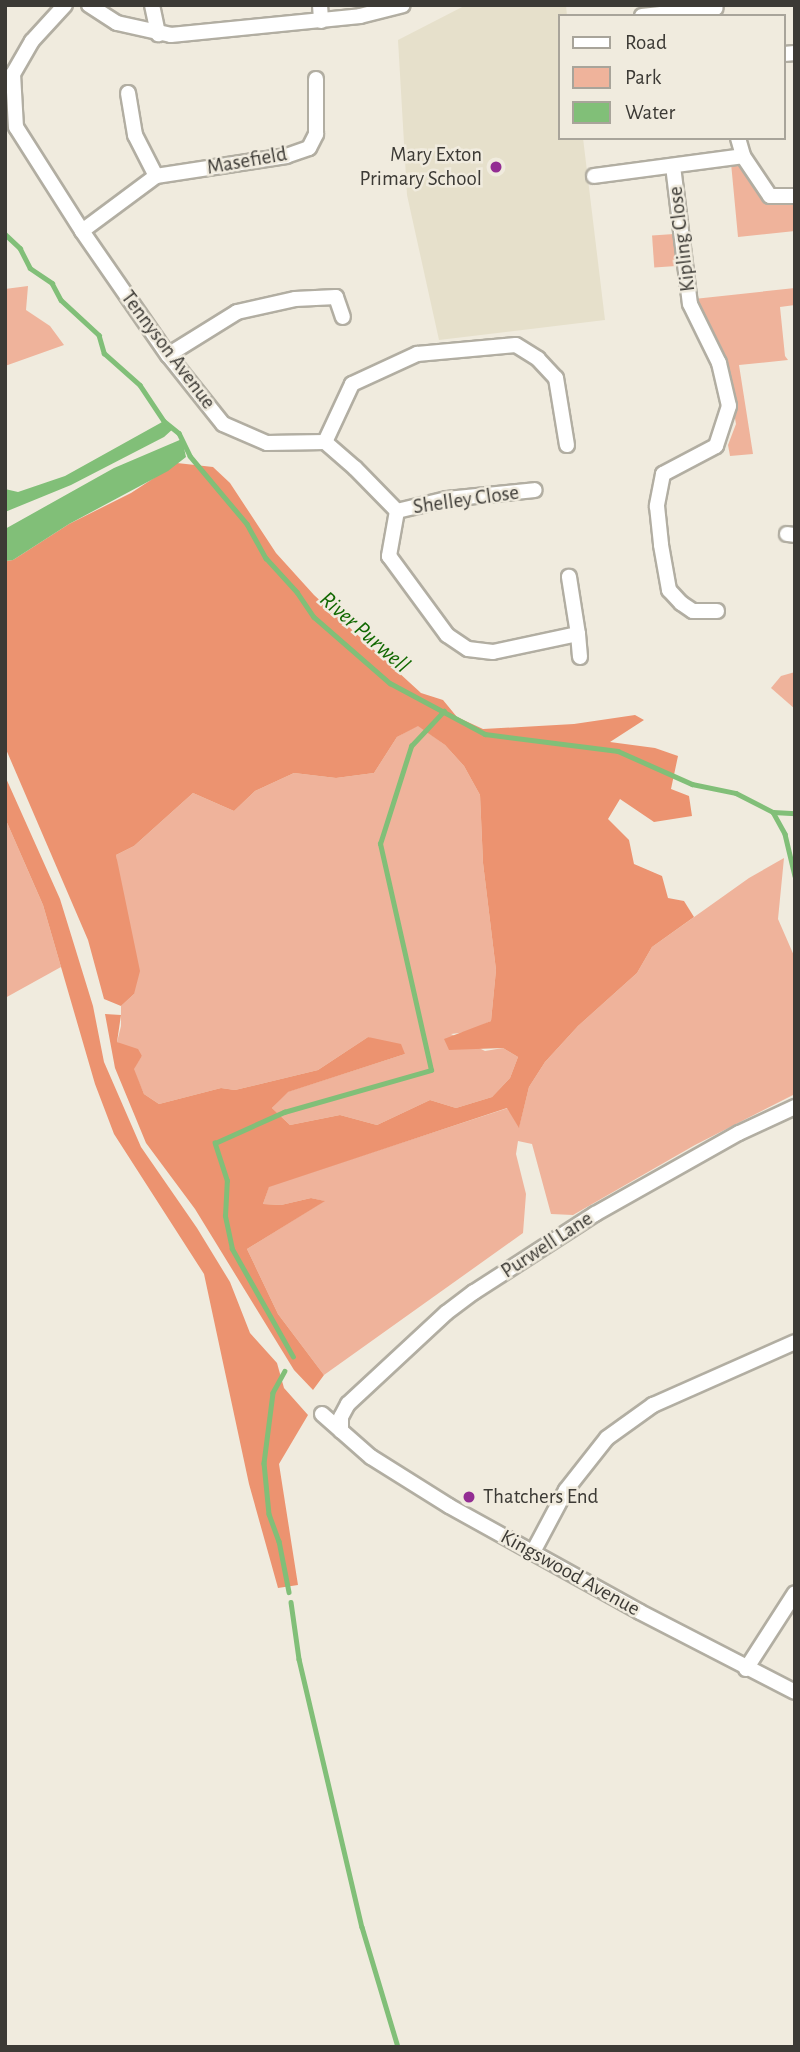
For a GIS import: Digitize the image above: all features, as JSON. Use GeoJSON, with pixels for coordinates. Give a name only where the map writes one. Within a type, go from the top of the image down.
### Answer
{"type":"FeatureCollection","features":[{"type":"Feature","properties":{"kind":"street","name":"Tennyson Avenue"},"geometry":{"type":"LineString","coordinates":[[65,5],[32,40],[13,74],[16,127],[82,231],[169,355],[223,424],[267,443],[325,442]]}},
{"type":"Feature","properties":{"kind":"street"},"geometry":{"type":"LineString","coordinates":[[89,5],[117,23],[158,34],[321,21],[359,16],[403,5]]}},
{"type":"Feature","properties":{"kind":"street"},"geometry":{"type":"LineString","coordinates":[[152,5],[158,34]]}},
{"type":"Feature","properties":{"kind":"street"},"geometry":{"type":"LineString","coordinates":[[320,5],[321,21]]}},
{"type":"Feature","properties":{"kind":"street"},"geometry":{"type":"LineString","coordinates":[[667,14],[716,10]]}},
{"type":"Feature","properties":{"kind":"street","name":"Masefield"},"geometry":{"type":"LineString","coordinates":[[82,231],[156,176],[286,156],[309,148],[316,134],[316,79]]}},
{"type":"Feature","properties":{"kind":"street"},"geometry":{"type":"LineString","coordinates":[[128,93],[135,135],[156,176]]}},
{"type":"Feature","properties":{"kind":"street"},"geometry":{"type":"LineString","coordinates":[[739,140],[743,156],[770,196],[795,195]]}},
{"type":"Feature","properties":{"kind":"street","name":"Kipling Close"},"geometry":{"type":"LineString","coordinates":[[594,176],[743,156]]}},
{"type":"Feature","properties":{"kind":"street","name":"Kipling Close"},"geometry":{"type":"LineString","coordinates":[[673,166],[690,304],[719,363],[729,407],[716,446],[663,474],[657,506],[669,590],[693,611],[717,611]]}},
{"type":"Feature","properties":{"kind":"street"},"geometry":{"type":"LineString","coordinates":[[169,355],[237,312],[295,299],[336,297],[343,317]]}},
{"type":"Feature","properties":{"kind":"street"},"geometry":{"type":"LineString","coordinates":[[567,446],[556,378],[538,359],[516,345],[417,354],[352,384],[325,442],[397,510],[389,556],[447,635],[468,649],[493,652],[578,634]]}},
{"type":"Feature","properties":{"kind":"street","name":"Shelley Close"},"geometry":{"type":"LineString","coordinates":[[397,510],[447,499],[535,490]]}},
{"type":"Feature","properties":{"kind":"street"},"geometry":{"type":"LineString","coordinates":[[569,577],[580,657]]}},
{"type":"Feature","properties":{"kind":"street","name":"Purwell Lane"},"geometry":{"type":"LineString","coordinates":[[341,1431],[341,1417],[348,1404],[446,1313],[474,1292],[595,1214],[739,1133],[795,1107]]}},
{"type":"Feature","properties":{"kind":"street"},"geometry":{"type":"LineString","coordinates":[[533,1552],[566,1490],[607,1437],[653,1405],[795,1342]]}},
{"type":"Feature","properties":{"kind":"street","name":"Kingswood Avenue"},"geometry":{"type":"LineString","coordinates":[[322,1414],[371,1457],[402,1477],[746,1669],[795,1692]]}},
{"type":"Feature","properties":{"kind":"street"},"geometry":{"type":"LineString","coordinates":[[746,1669],[795,1593]]}},
{"type":"Feature","properties":{"kind":"shaded area","name":"Mary Exton Primary School"},"geometry":{"type":"Polygon","coordinates":[[[466,5],[566,5],[567,14],[558,14],[558,140],[583,140],[605,320],[439,340],[407,195],[398,40],[466,5]]]}},
{"type":"Feature","properties":{"kind":"shaded area"},"geometry":{"type":"Polygon","coordinates":[[[177,463],[213,467],[230,483],[276,553],[314,595],[421,693],[443,700],[457,717],[483,729],[574,724],[635,715],[644,720],[610,742],[655,748],[678,756],[671,789],[689,796],[692,816],[654,822],[620,799],[608,819],[629,840],[634,864],[662,876],[668,898],[684,901],[694,917],[652,947],[637,973],[578,1026],[545,1062],[529,1087],[519,1128],[507,1108],[269,1187],[263,1204],[281,1205],[311,1198],[325,1201],[247,1249],[278,1314],[324,1375],[313,1390],[294,1370],[195,1209],[146,1143],[115,1068],[105,1014],[121,1015],[117,1042],[138,1049],[142,1056],[134,1069],[144,1094],[159,1104],[221,1088],[235,1090],[318,1070],[368,1037],[401,1044],[405,1054],[288,1092],[272,1108],[290,1125],[340,1115],[377,1125],[430,1100],[456,1108],[492,1097],[510,1078],[518,1057],[503,1048],[449,1050],[444,1039],[491,1021],[496,970],[483,863],[480,795],[464,766],[445,745],[418,726],[397,737],[374,773],[336,778],[294,773],[255,791],[234,811],[193,793],[134,846],[116,855],[140,971],[134,994],[121,1006],[104,999],[88,940],[5,747],[5,561],[13,560],[69,524],[131,493],[177,463]]]}},
{"type":"Feature","properties":{"kind":"shaded area"},"geometry":{"type":"Polygon","coordinates":[[[5,776],[60,899],[93,1006],[104,1062],[141,1147],[197,1228],[230,1282],[250,1333],[277,1363],[284,1388],[308,1415],[279,1464],[298,1585],[278,1588],[249,1484],[204,1274],[114,1134],[95,1084],[43,905],[5,818],[5,776]]]}},
{"type":"Feature","properties":{"kind":"green space"},"geometry":{"type":"Polygon","coordinates":[[[738,162],[766,202],[795,201],[795,231],[738,237],[731,163],[738,162]]]}},
{"type":"Feature","properties":{"kind":"green space"},"geometry":{"type":"Polygon","coordinates":[[[674,234],[676,266],[654,267],[652,236],[674,234]]]}},
{"type":"Feature","properties":{"kind":"green space"},"geometry":{"type":"Polygon","coordinates":[[[28,286],[26,310],[50,326],[64,345],[5,366],[5,289],[28,286]]]}},
{"type":"Feature","properties":{"kind":"green space"},"geometry":{"type":"Polygon","coordinates":[[[795,288],[795,305],[780,307],[785,356],[788,360],[739,365],[753,454],[730,456],[728,445],[736,424],[725,361],[694,299],[795,288]]]}},
{"type":"Feature","properties":{"kind":"green space"},"geometry":{"type":"Polygon","coordinates":[[[795,672],[795,709],[771,688],[781,676],[795,672]]]}},
{"type":"Feature","properties":{"kind":"green space"},"geometry":{"type":"Polygon","coordinates":[[[418,725],[445,745],[464,766],[480,795],[483,863],[496,970],[491,1021],[467,1032],[451,1034],[485,1051],[503,1048],[518,1057],[510,1078],[492,1097],[456,1108],[430,1100],[377,1125],[340,1115],[290,1125],[272,1108],[287,1092],[405,1054],[368,1037],[318,1070],[235,1090],[221,1088],[159,1104],[144,1094],[133,1069],[142,1056],[117,1042],[121,1026],[121,1006],[134,994],[116,855],[134,846],[193,793],[234,811],[255,791],[294,773],[336,778],[374,773],[397,737],[418,725]]]}},
{"type":"Feature","properties":{"kind":"green space"},"geometry":{"type":"Polygon","coordinates":[[[5,818],[43,905],[61,967],[5,998],[5,818]]]}},
{"type":"Feature","properties":{"kind":"green space"},"geometry":{"type":"Polygon","coordinates":[[[784,858],[778,919],[795,958],[795,1094],[695,1145],[573,1215],[551,1214],[532,1144],[518,1141],[516,1154],[526,1194],[523,1233],[324,1375],[278,1314],[247,1249],[324,1201],[311,1198],[281,1205],[263,1204],[269,1186],[508,1108],[519,1127],[529,1087],[545,1062],[578,1026],[637,973],[652,947],[749,878],[784,858]]]}},
{"type":"Feature","properties":{"kind":"water"},"geometry":{"type":"Polygon","coordinates":[[[164,421],[174,428],[164,437],[71,485],[5,512],[5,489],[18,492],[65,476],[164,421]]]}},
{"type":"Feature","properties":{"kind":"water"},"geometry":{"type":"Polygon","coordinates":[[[182,439],[186,457],[168,471],[69,524],[13,560],[5,561],[5,529],[114,468],[182,439]]]}},
{"type":"Feature","properties":{"kind":"waterway","name":"River Purwell"},"geometry":{"type":"LineString","coordinates":[[5,234],[20,248],[30,268],[52,283],[61,300],[99,335],[104,353],[140,385],[164,421],[179,433],[190,456],[247,524],[266,558],[297,592],[314,617],[390,683],[485,734],[618,751],[692,784],[736,793],[773,812],[795,813]]}},
{"type":"Feature","properties":{"kind":"waterway"},"geometry":{"type":"LineString","coordinates":[[293,1357],[232,1249],[225,1216],[227,1181],[215,1143],[284,1112],[431,1070],[380,844],[411,746],[444,711]]}},
{"type":"Feature","properties":{"kind":"waterway","name":"River Purwell"},"geometry":{"type":"LineString","coordinates":[[773,812],[785,834],[795,876]]}},
{"type":"Feature","properties":{"kind":"waterway"},"geometry":{"type":"LineString","coordinates":[[285,1371],[273,1393],[264,1463],[269,1514],[279,1541],[289,1592]]}},
{"type":"Feature","properties":{"kind":"waterway"},"geometry":{"type":"LineString","coordinates":[[291,1602],[299,1659],[362,1927],[398,2047]]}},
{"type":"Feature","properties":{"kind":"place","name":"Mary Exton Primary School"},"geometry":{"type":"Point","coordinates":[496,167]}},
{"type":"Feature","properties":{"kind":"place","name":"Thatchers End"},"geometry":{"type":"Point","coordinates":[469,1497]}}]}
